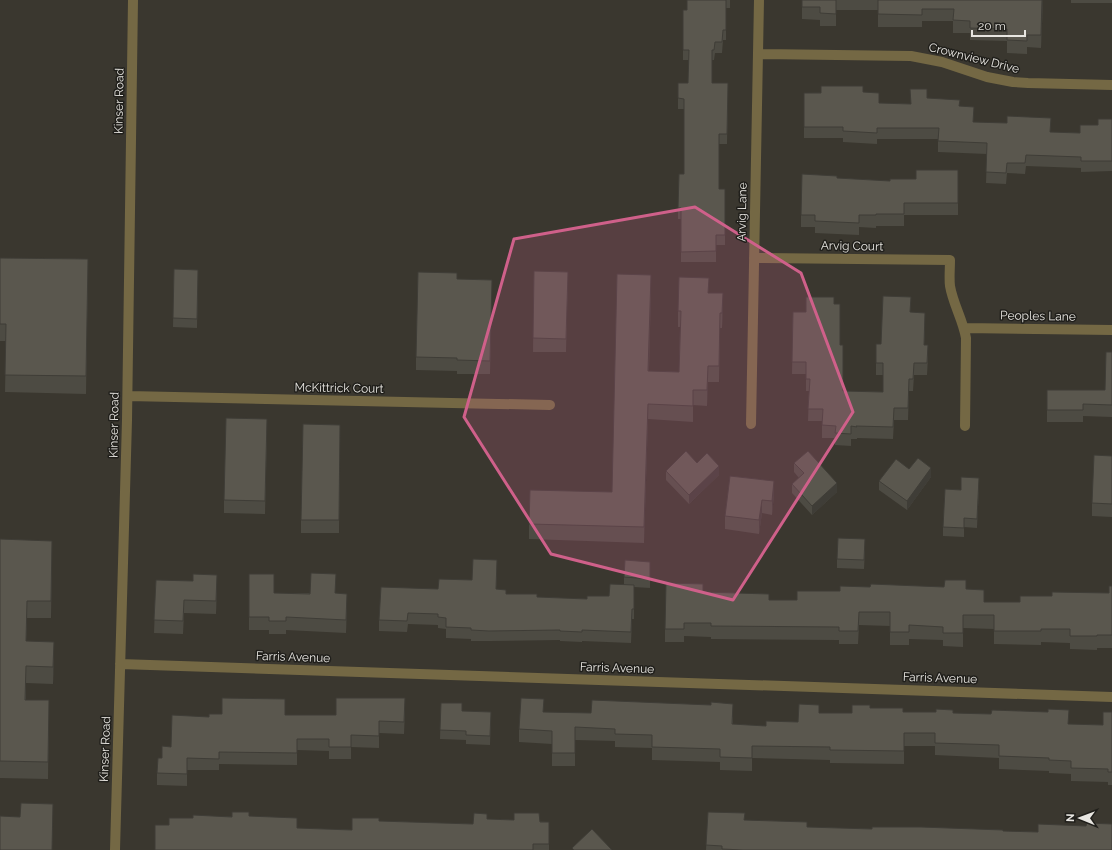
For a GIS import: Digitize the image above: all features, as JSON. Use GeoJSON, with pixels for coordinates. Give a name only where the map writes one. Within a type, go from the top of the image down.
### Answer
{"type":"FeatureCollection","features":[{"type":"Feature","properties":{"kind":"street","name":"Kinser Road"},"geometry":{"type":"LineString","coordinates":[[115,850],[128,396],[134,0]]}},
{"type":"Feature","properties":{"kind":"street","name":"Arvig Lane"},"geometry":{"type":"LineString","coordinates":[[751,424],[759,0]]}},
{"type":"Feature","properties":{"kind":"street","name":"Crownview Drive"},"geometry":{"type":"LineString","coordinates":[[758,54],[911,56],[942,62],[987,77],[1013,82],[1112,85]]}},
{"type":"Feature","properties":{"kind":"street","name":"Arvig Court"},"geometry":{"type":"LineString","coordinates":[[754,258],[950,260],[950,285],[964,328]]}},
{"type":"Feature","properties":{"kind":"street","name":"Peoples Lane"},"geometry":{"type":"LineString","coordinates":[[964,328],[1112,330]]}},
{"type":"Feature","properties":{"kind":"street"},"geometry":{"type":"LineString","coordinates":[[964,328],[966,338],[965,426]]}},
{"type":"Feature","properties":{"kind":"street","name":"McKittrick Court"},"geometry":{"type":"LineString","coordinates":[[128,396],[550,406]]}},
{"type":"Feature","properties":{"kind":"street","name":"Farris Avenue"},"geometry":{"type":"LineString","coordinates":[[120,664],[1112,697]]}},
{"type":"Feature","properties":{"kind":"highlighted area"},"geometry":{"type":"Polygon","coordinates":[[[695,207],[801,273],[853,412],[733,600],[551,554],[464,417],[514,239],[695,207]]]}},
{"type":"Feature","properties":{"kind":"building"},"geometry":{"type":"Polygon","coordinates":[[[687,0],[726,0],[726,30],[723,30],[722,42],[715,42],[714,50],[712,50],[712,83],[728,83],[727,134],[719,134],[719,189],[725,189],[725,235],[716,235],[716,251],[681,252],[681,208],[678,208],[679,174],[684,174],[684,99],[678,98],[678,83],[688,83],[689,50],[683,50],[683,10],[687,10],[687,0]]]}},
{"type":"Feature","properties":{"kind":"building"},"geometry":{"type":"Polygon","coordinates":[[[802,0],[836,0],[836,14],[820,13],[820,7],[802,7],[802,0]]]}},
{"type":"Feature","properties":{"kind":"building"},"geometry":{"type":"Polygon","coordinates":[[[878,0],[1042,0],[1041,35],[1027,35],[1027,41],[1007,40],[1007,29],[970,28],[970,21],[953,20],[954,9],[922,9],[922,15],[878,14],[878,0]]]}},
{"type":"Feature","properties":{"kind":"building"},"geometry":{"type":"Polygon","coordinates":[[[821,86],[863,86],[863,92],[879,93],[879,103],[911,104],[910,89],[927,89],[927,98],[960,100],[959,106],[974,107],[973,122],[1007,123],[1007,116],[1051,118],[1050,132],[1080,133],[1080,125],[1098,125],[1098,119],[1112,119],[1112,161],[1081,161],[1081,157],[1026,155],[1025,163],[1007,163],[1006,173],[986,172],[987,143],[938,141],[939,128],[877,128],[877,133],[843,131],[843,127],[804,127],[804,93],[821,93],[821,86]]]}},
{"type":"Feature","properties":{"kind":"building"},"geometry":{"type":"Polygon","coordinates":[[[916,170],[958,170],[958,203],[904,203],[904,214],[859,215],[859,223],[815,221],[815,215],[801,215],[802,174],[837,176],[837,178],[890,181],[890,179],[916,179],[916,170]]]}},
{"type":"Feature","properties":{"kind":"building"},"geometry":{"type":"Polygon","coordinates":[[[0,258],[88,259],[86,376],[5,375],[6,324],[0,324],[0,258]]]}},
{"type":"Feature","properties":{"kind":"building"},"geometry":{"type":"Polygon","coordinates":[[[174,269],[198,270],[197,319],[173,318],[174,269]]]}},
{"type":"Feature","properties":{"kind":"building"},"geometry":{"type":"Polygon","coordinates":[[[534,271],[568,272],[566,339],[533,338],[534,271]]]}},
{"type":"Feature","properties":{"kind":"building"},"geometry":{"type":"Polygon","coordinates":[[[418,272],[457,273],[457,279],[492,280],[490,361],[457,360],[457,358],[416,357],[418,272]]]}},
{"type":"Feature","properties":{"kind":"building"},"geometry":{"type":"Polygon","coordinates":[[[617,274],[651,275],[648,371],[679,372],[681,311],[678,311],[679,277],[709,278],[708,293],[723,293],[722,313],[720,313],[719,366],[708,366],[707,390],[693,390],[693,406],[648,404],[644,527],[529,524],[530,490],[612,492],[617,274]]]}},
{"type":"Feature","properties":{"kind":"building"},"geometry":{"type":"Polygon","coordinates":[[[883,296],[911,297],[910,312],[925,313],[924,345],[928,345],[927,363],[914,363],[913,379],[909,379],[908,408],[894,408],[893,427],[851,426],[851,434],[835,433],[836,426],[822,425],[823,409],[808,409],[810,379],[806,379],[806,362],[792,362],[793,312],[806,312],[806,297],[834,297],[834,304],[840,304],[840,345],[843,345],[843,391],[883,392],[883,363],[876,363],[876,344],[881,344],[883,296]]]}},
{"type":"Feature","properties":{"kind":"building"},"geometry":{"type":"Polygon","coordinates":[[[1106,352],[1112,352],[1112,405],[1083,404],[1083,410],[1047,410],[1047,390],[1105,390],[1106,352]]]}},
{"type":"Feature","properties":{"kind":"building"},"geometry":{"type":"Polygon","coordinates":[[[226,418],[267,419],[265,501],[224,500],[226,418]]]}},
{"type":"Feature","properties":{"kind":"building"},"geometry":{"type":"Polygon","coordinates":[[[303,424],[340,425],[339,520],[301,520],[303,424]]]}},
{"type":"Feature","properties":{"kind":"building"},"geometry":{"type":"Polygon","coordinates":[[[686,451],[697,463],[707,453],[719,466],[689,495],[666,471],[686,451]]]}},
{"type":"Feature","properties":{"kind":"building"},"geometry":{"type":"Polygon","coordinates":[[[808,451],[837,483],[812,506],[792,484],[804,473],[794,463],[808,451]]]}},
{"type":"Feature","properties":{"kind":"building"},"geometry":{"type":"Polygon","coordinates":[[[1094,455],[1112,456],[1112,504],[1092,503],[1094,455]]]}},
{"type":"Feature","properties":{"kind":"building"},"geometry":{"type":"Polygon","coordinates":[[[918,458],[931,468],[907,501],[879,481],[896,459],[909,469],[918,458]]]}},
{"type":"Feature","properties":{"kind":"building"},"geometry":{"type":"Polygon","coordinates":[[[730,476],[774,481],[772,501],[762,500],[759,520],[725,516],[730,476]]]}},
{"type":"Feature","properties":{"kind":"building"},"geometry":{"type":"Polygon","coordinates":[[[961,477],[979,478],[977,519],[964,518],[964,528],[943,527],[945,489],[961,490],[961,477]]]}},
{"type":"Feature","properties":{"kind":"building"},"geometry":{"type":"Polygon","coordinates":[[[838,538],[865,539],[864,560],[837,559],[838,538]]]}},
{"type":"Feature","properties":{"kind":"building"},"geometry":{"type":"Polygon","coordinates":[[[0,539],[52,541],[51,601],[27,601],[26,641],[54,642],[53,667],[26,666],[25,700],[49,700],[48,762],[0,761],[0,539]]]}},
{"type":"Feature","properties":{"kind":"building"},"geometry":{"type":"Polygon","coordinates":[[[473,559],[497,560],[496,589],[506,590],[506,594],[537,594],[537,597],[587,599],[587,596],[609,596],[610,584],[634,585],[634,609],[632,609],[631,632],[582,630],[582,632],[560,630],[471,630],[471,628],[446,627],[446,618],[438,617],[438,614],[408,613],[407,621],[379,620],[381,587],[438,589],[439,579],[472,580],[473,559]]]}},
{"type":"Feature","properties":{"kind":"building"},"geometry":{"type":"Polygon","coordinates":[[[625,560],[650,562],[650,579],[624,577],[625,560]]]}},
{"type":"Feature","properties":{"kind":"building"},"geometry":{"type":"Polygon","coordinates":[[[311,573],[336,574],[335,593],[347,594],[346,620],[286,617],[286,621],[269,621],[269,617],[249,617],[249,574],[274,574],[274,593],[310,594],[311,573]]]}},
{"type":"Feature","properties":{"kind":"building"},"geometry":{"type":"Polygon","coordinates":[[[193,574],[217,575],[216,601],[184,600],[183,621],[154,620],[156,580],[193,581],[193,574]]]}},
{"type":"Feature","properties":{"kind":"building"},"geometry":{"type":"Polygon","coordinates":[[[945,580],[966,580],[966,589],[984,590],[984,602],[1020,602],[1020,596],[1052,596],[1052,592],[1109,593],[1109,586],[1112,586],[1112,635],[1070,636],[1070,629],[1041,629],[1041,631],[994,631],[994,615],[963,615],[963,633],[943,633],[943,627],[909,625],[909,632],[890,632],[890,612],[859,612],[858,631],[839,631],[839,627],[711,626],[711,623],[684,623],[684,629],[665,629],[666,583],[703,584],[703,592],[769,594],[769,600],[797,600],[797,591],[840,591],[840,586],[870,587],[871,584],[944,587],[945,580]]]}},
{"type":"Feature","properties":{"kind":"building"},"geometry":{"type":"Polygon","coordinates":[[[222,698],[285,699],[285,715],[336,715],[336,698],[405,698],[404,722],[379,721],[379,736],[351,735],[351,747],[329,747],[329,739],[297,739],[297,753],[219,752],[219,759],[187,758],[187,774],[157,773],[158,758],[162,758],[162,746],[171,747],[172,715],[209,717],[209,714],[222,714],[222,698]]]}},
{"type":"Feature","properties":{"kind":"building"},"geometry":{"type":"Polygon","coordinates":[[[521,698],[544,699],[543,712],[591,713],[592,700],[711,705],[711,702],[733,704],[732,724],[766,726],[766,721],[798,722],[799,704],[819,705],[819,713],[852,713],[852,705],[870,705],[870,708],[903,708],[903,712],[936,712],[936,709],[953,710],[953,713],[991,714],[992,710],[1048,712],[1048,709],[1069,710],[1068,724],[1103,725],[1103,712],[1112,712],[1112,772],[1108,772],[1108,769],[1071,768],[1071,761],[1049,760],[1049,758],[999,756],[999,745],[935,743],[935,733],[904,733],[904,751],[830,750],[830,747],[752,746],[752,758],[720,757],[720,749],[652,747],[652,735],[615,734],[615,729],[575,727],[575,753],[552,753],[552,731],[519,729],[521,698]]]}},
{"type":"Feature","properties":{"kind":"building"},"geometry":{"type":"Polygon","coordinates":[[[441,703],[462,703],[462,711],[491,712],[490,736],[466,735],[466,731],[440,730],[441,703]]]}},
{"type":"Feature","properties":{"kind":"building"},"geometry":{"type":"Polygon","coordinates":[[[21,803],[53,804],[52,850],[0,850],[0,816],[20,817],[21,803]]]}},
{"type":"Feature","properties":{"kind":"building"},"geometry":{"type":"Polygon","coordinates":[[[232,812],[249,812],[249,816],[297,818],[297,828],[352,830],[352,818],[379,818],[379,821],[473,824],[474,813],[487,814],[487,819],[514,820],[514,813],[539,813],[540,822],[549,822],[549,844],[533,844],[533,850],[155,850],[155,825],[169,825],[169,818],[193,818],[193,815],[232,817],[232,812]]]}},
{"type":"Feature","properties":{"kind":"building"},"geometry":{"type":"Polygon","coordinates":[[[708,812],[745,813],[744,820],[807,822],[807,827],[872,829],[872,827],[921,827],[1038,832],[1038,824],[1086,826],[1087,823],[1112,824],[1112,850],[722,849],[722,846],[706,845],[708,812]]]}},
{"type":"Feature","properties":{"kind":"building"},"geometry":{"type":"Polygon","coordinates":[[[592,829],[612,850],[574,850],[572,848],[592,829]]]}}]}
